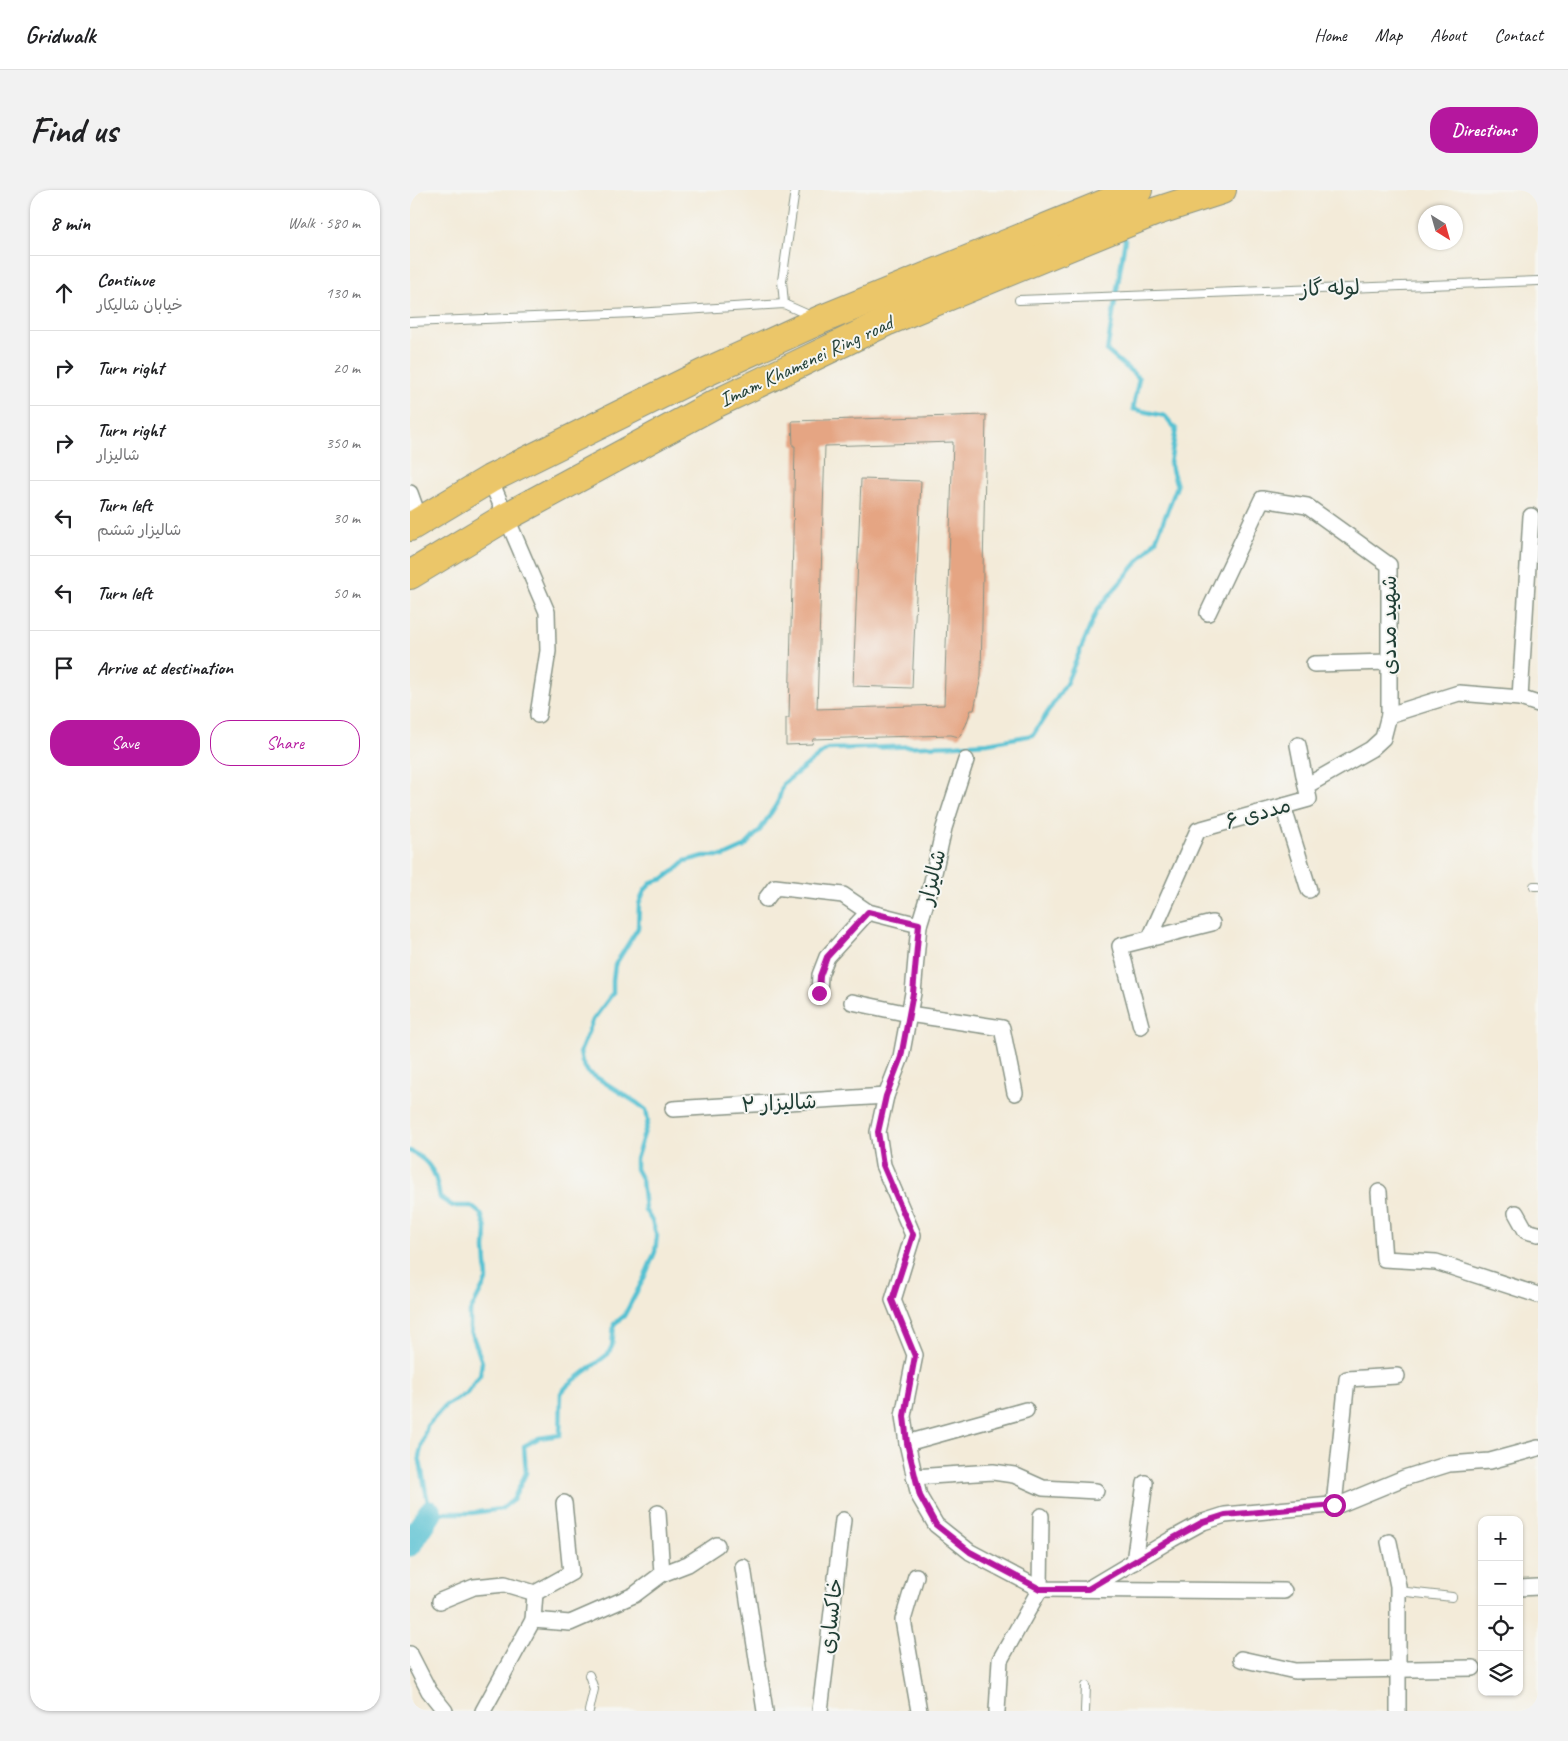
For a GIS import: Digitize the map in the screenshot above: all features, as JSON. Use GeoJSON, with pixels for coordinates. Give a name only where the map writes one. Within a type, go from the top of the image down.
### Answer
{"type":"FeatureCollection","features":[{"type":"Feature","properties":{"kind":"highway","name":"Imam Khamenei Ring road"},"geometry":{"type":"LineString","coordinates":[[415,524],[490,479],[702,374],[820,320],[1120,209],[1154,212],[1222,190]]}},
{"type":"Feature","properties":{"kind":"highway","name":"Imam Khamenei Ring road"},"geometry":{"type":"LineString","coordinates":[[410,574],[506,517],[715,404],[1120,209]]}},
{"type":"Feature","properties":{"kind":"street"},"geometry":{"type":"LineString","coordinates":[[490,479],[547,612],[548,651],[538,715]]}},
{"type":"Feature","properties":{"kind":"street"},"geometry":{"type":"LineString","coordinates":[[410,492],[415,524]]}},
{"type":"Feature","properties":{"kind":"street","name":"شهید مددی"},"geometry":{"type":"LineString","coordinates":[[1208,613],[1262,499],[1307,506],[1390,565],[1389,715]]}},
{"type":"Feature","properties":{"kind":"street"},"geometry":{"type":"LineString","coordinates":[[1520,698],[1531,516]]}},
{"type":"Feature","properties":{"kind":"street"},"geometry":{"type":"LineString","coordinates":[[1314,664],[1389,662]]}},
{"type":"Feature","properties":{"kind":"street"},"geometry":{"type":"LineString","coordinates":[[1389,715],[1459,694],[1520,698],[1538,704]]}},
{"type":"Feature","properties":{"kind":"street","name":"مددی ۶"},"geometry":{"type":"LineString","coordinates":[[1150,938],[1198,830],[1309,798],[1306,786],[1371,749],[1384,738],[1389,715]]}},
{"type":"Feature","properties":{"kind":"street"},"geometry":{"type":"LineString","coordinates":[[1298,746],[1306,786]]}},
{"type":"Feature","properties":{"kind":"street","name":"شالیزار"},"geometry":{"type":"LineString","coordinates":[[966,760],[944,828],[931,886],[919,924],[913,993],[901,1057],[886,1096],[878,1132],[883,1165],[913,1235],[892,1300],[915,1356],[904,1416],[907,1443],[920,1496],[936,1525],[970,1552],[1040,1589]]}},
{"type":"Feature","properties":{"kind":"street"},"geometry":{"type":"LineString","coordinates":[[1283,806],[1309,890]]}},
{"type":"Feature","properties":{"kind":"street"},"geometry":{"type":"LineString","coordinates":[[766,899],[775,887],[843,895],[868,912],[919,924]]}},
{"type":"Feature","properties":{"kind":"street"},"geometry":{"type":"LineString","coordinates":[[819,993],[820,976],[827,957],[868,912]]}},
{"type":"Feature","properties":{"kind":"street"},"geometry":{"type":"LineString","coordinates":[[1141,1026],[1120,946],[1212,923]]}},
{"type":"Feature","properties":{"kind":"street"},"geometry":{"type":"LineString","coordinates":[[852,1002],[909,1014],[1002,1028],[1015,1093]]}},
{"type":"Feature","properties":{"kind":"street","name":"شالیزار ۲"},"geometry":{"type":"LineString","coordinates":[[673,1109],[886,1096]]}},
{"type":"Feature","properties":{"kind":"street"},"geometry":{"type":"LineString","coordinates":[[1379,1192],[1384,1259],[1436,1262],[1538,1295]]}},
{"type":"Feature","properties":{"kind":"street"},"geometry":{"type":"LineString","coordinates":[[1516,1213],[1526,1231],[1538,1234]]}},
{"type":"Feature","properties":{"kind":"street"},"geometry":{"type":"LineString","coordinates":[[1334,1505],[1347,1379],[1397,1376]]}},
{"type":"Feature","properties":{"kind":"street"},"geometry":{"type":"LineString","coordinates":[[907,1443],[1026,1410]]}},
{"type":"Feature","properties":{"kind":"street"},"geometry":{"type":"LineString","coordinates":[[1088,1589],[1203,1522],[1225,1515],[1341,1504],[1404,1478],[1448,1464],[1490,1461],[1538,1448]]}},
{"type":"Feature","properties":{"kind":"street"},"geometry":{"type":"LineString","coordinates":[[914,1477],[993,1472],[1014,1475],[1043,1488],[1096,1491]]}},
{"type":"Feature","properties":{"kind":"street"},"geometry":{"type":"LineString","coordinates":[[1134,1562],[1145,1482]]}},
{"type":"Feature","properties":{"kind":"street"},"geometry":{"type":"LineString","coordinates":[[440,1601],[474,1587],[505,1584],[535,1593],[571,1573],[564,1503]]}},
{"type":"Feature","properties":{"kind":"street"},"geometry":{"type":"LineString","coordinates":[[658,1513],[662,1574]]}},
{"type":"Feature","properties":{"kind":"street"},"geometry":{"type":"LineString","coordinates":[[997,1711],[1000,1660],[1040,1589],[1041,1516]]}},
{"type":"Feature","properties":{"kind":"street","name":"خاکساری"},"geometry":{"type":"LineString","coordinates":[[820,1711],[843,1520]]}},
{"type":"Feature","properties":{"kind":"street"},"geometry":{"type":"LineString","coordinates":[[1389,1542],[1398,1591],[1398,1711]]}},
{"type":"Feature","properties":{"kind":"street"},"geometry":{"type":"LineString","coordinates":[[533,1620],[570,1623],[634,1595],[662,1574],[688,1564],[717,1545]]}},
{"type":"Feature","properties":{"kind":"street"},"geometry":{"type":"LineString","coordinates":[[743,1567],[765,1711]]}},
{"type":"Feature","properties":{"kind":"street"},"geometry":{"type":"LineString","coordinates":[[916,1576],[903,1620],[919,1711]]}},
{"type":"Feature","properties":{"kind":"street"},"geometry":{"type":"LineString","coordinates":[[1523,1588],[1538,1587]]}},
{"type":"Feature","properties":{"kind":"street"},"geometry":{"type":"LineString","coordinates":[[1040,1589],[1284,1591]]}},
{"type":"Feature","properties":{"kind":"street"},"geometry":{"type":"LineString","coordinates":[[483,1711],[533,1620],[535,1593]]}},
{"type":"Feature","properties":{"kind":"street"},"geometry":{"type":"LineString","coordinates":[[410,1654],[428,1691],[443,1711]]}},
{"type":"Feature","properties":{"kind":"street"},"geometry":{"type":"LineString","coordinates":[[1241,1659],[1296,1671],[1473,1668]]}},
{"type":"Feature","properties":{"kind":"lane"},"geometry":{"type":"LineString","coordinates":[[784,304],[782,282],[794,190]]}},
{"type":"Feature","properties":{"kind":"lane","name":"لوله گاز"},"geometry":{"type":"LineString","coordinates":[[1019,300],[1538,280]]}},
{"type":"Feature","properties":{"kind":"lane"},"geometry":{"type":"LineString","coordinates":[[410,322],[625,314],[784,304],[820,320]]}},
{"type":"Feature","properties":{"kind":"lane"},"geometry":{"type":"LineString","coordinates":[[1398,1591],[1452,1596]]}},
{"type":"Feature","properties":{"kind":"lane"},"geometry":{"type":"LineString","coordinates":[[589,1675],[594,1689],[589,1711]]}},
{"type":"Feature","properties":{"kind":"lane"},"geometry":{"type":"LineString","coordinates":[[1085,1711],[1086,1686]]}},
{"type":"Feature","properties":{"kind":"building"},"geometry":{"type":"Polygon","coordinates":[[[986,415],[981,677],[974,710],[971,710],[966,725],[959,737],[951,735],[813,739],[812,744],[786,745],[786,718],[789,718],[795,446],[793,446],[792,421],[986,415]],[[953,442],[825,446],[817,709],[944,705],[953,442]]]}},
{"type":"Feature","properties":{"kind":"building"},"geometry":{"type":"Polygon","coordinates":[[[861,479],[921,481],[912,688],[853,686],[861,479]]]}},
{"type":"Feature","properties":{"kind":"waterway"},"geometry":{"type":"LineString","coordinates":[[410,1151],[418,1155],[429,1165],[435,1176],[440,1198],[453,1206],[471,1206],[481,1214],[486,1229],[487,1279],[470,1312],[470,1328],[482,1362],[480,1375],[467,1393],[445,1406],[427,1426],[419,1456],[430,1513],[472,1513],[501,1509],[513,1500],[526,1473],[524,1446],[539,1438],[560,1435],[561,1393],[568,1385],[608,1354],[612,1346],[614,1324],[624,1316],[655,1252],[657,1236],[652,1221],[645,1210],[642,1180],[636,1169],[636,1159],[648,1121],[646,1110],[588,1072],[582,1062],[580,1052],[593,1020],[613,993],[615,965],[638,928],[639,904],[644,891],[652,882],[663,879],[685,861],[704,856],[724,856],[744,847],[760,830],[778,802],[783,784],[827,749],[988,743],[1033,735],[1066,684],[1097,610],[1156,540],[1177,486],[1170,463],[1176,429],[1165,416],[1133,409],[1139,378],[1107,351],[1125,240],[1123,234]]}},
{"type":"Feature","properties":{"kind":"waterway"},"geometry":{"type":"LineString","coordinates":[[410,1544],[430,1513]]}},
{"type":"Feature","properties":{"kind":"route"},"geometry":{"type":"LineString","coordinates":[[819,993],[820,976],[827,957],[868,912],[919,924],[913,993],[901,1057],[886,1096],[878,1132],[883,1165],[913,1235],[892,1300],[915,1356],[904,1416],[907,1443],[920,1496],[936,1525],[970,1552],[1040,1589],[1088,1589],[1203,1522],[1225,1515],[1334,1505]]}}]}
